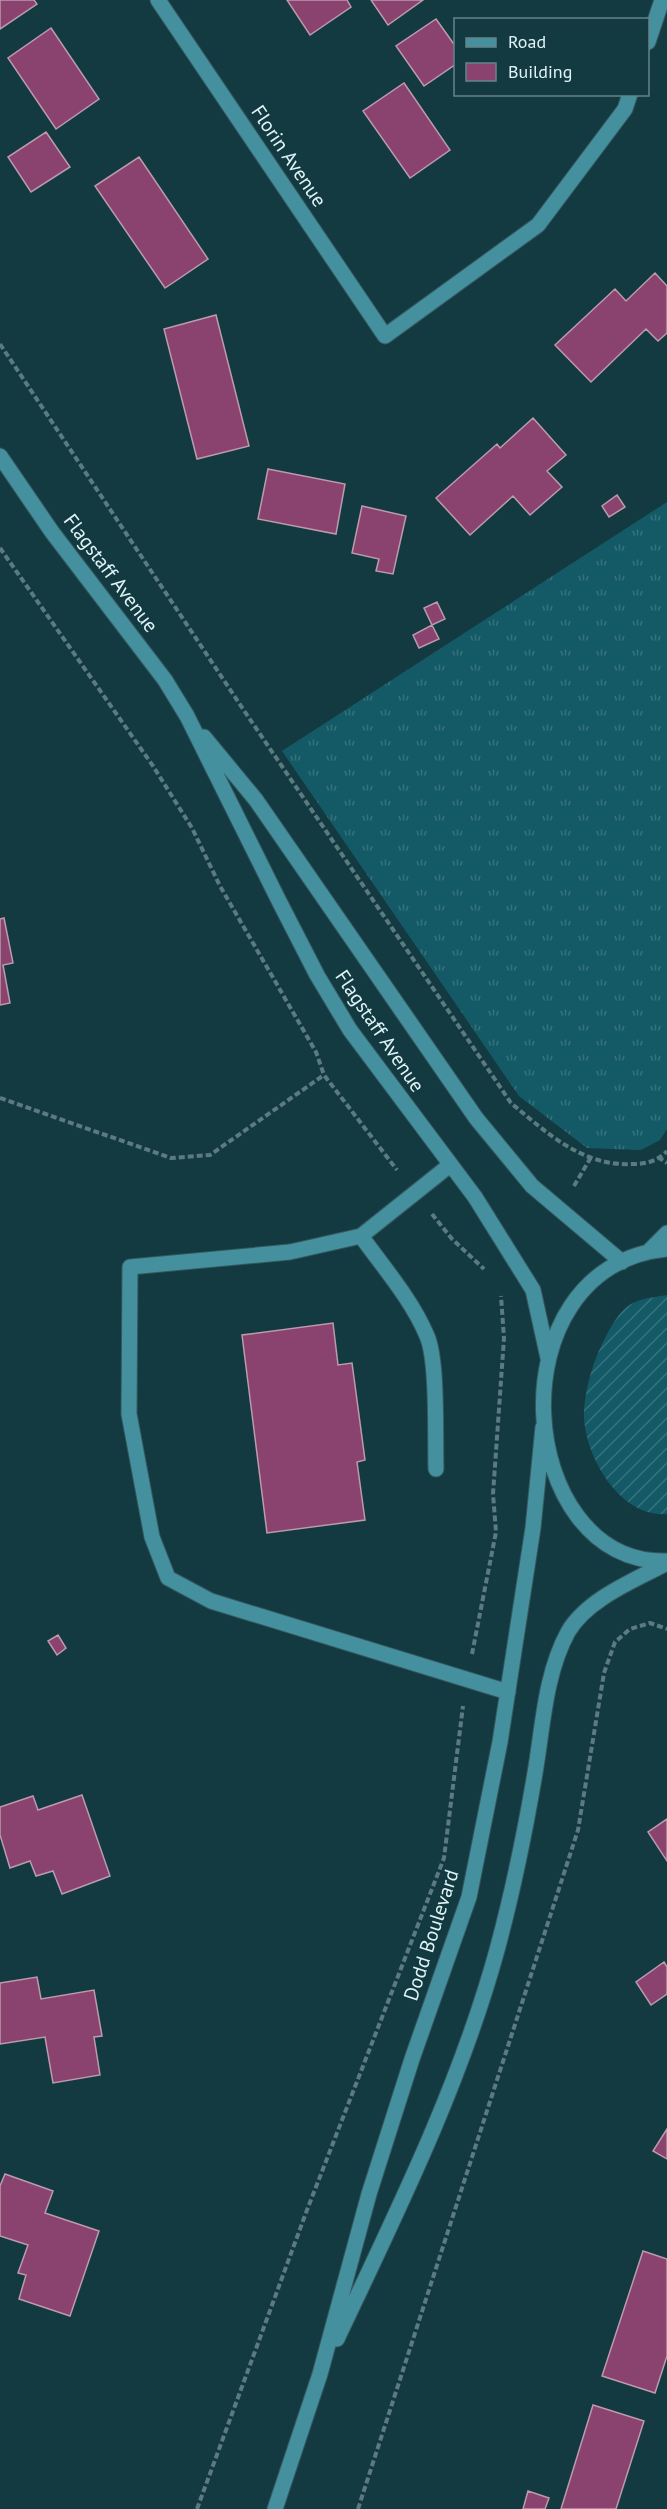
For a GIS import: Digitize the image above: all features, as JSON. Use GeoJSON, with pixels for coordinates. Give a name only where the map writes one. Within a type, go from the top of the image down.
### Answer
{"type":"FeatureCollection","features":[{"type":"Feature","properties":{"kind":"street","name":"Florin Avenue"},"geometry":{"type":"LineString","coordinates":[[158,0],[385,336],[537,225],[625,109],[629,96]]}},
{"type":"Feature","properties":{"kind":"street"},"geometry":{"type":"LineString","coordinates":[[649,39],[662,0]]}},
{"type":"Feature","properties":{"kind":"street","name":"Flagstaff Avenue"},"geometry":{"type":"LineString","coordinates":[[0,456],[52,532],[165,680],[187,716],[317,975],[350,1030],[488,1216],[533,1290],[548,1358]]}},
{"type":"Feature","properties":{"kind":"street","name":"Flagstaff Avenue"},"geometry":{"type":"LineString","coordinates":[[187,716],[256,800],[476,1118],[532,1185],[622,1262]]}},
{"type":"Feature","properties":{"kind":"street"},"geometry":{"type":"LineString","coordinates":[[450,1165],[362,1236],[290,1252],[130,1267],[129,1414],[152,1537],[168,1578],[211,1601],[508,1692]]}},
{"type":"Feature","properties":{"kind":"street"},"geometry":{"type":"LineString","coordinates":[[649,1251],[667,1233]]}},
{"type":"Feature","properties":{"kind":"street"},"geometry":{"type":"LineString","coordinates":[[362,1236],[405,1298],[428,1337],[432,1363],[436,1469]]}},
{"type":"Feature","properties":{"kind":"street"},"geometry":{"type":"LineString","coordinates":[[667,1250],[649,1251],[622,1262],[592,1284],[569,1311],[560,1326],[548,1358],[543,1390],[543,1426],[550,1457],[564,1491],[584,1523],[625,1555],[639,1560],[667,1562]]}},
{"type":"Feature","properties":{"kind":"street","name":"Dodd Boulevard"},"geometry":{"type":"LineString","coordinates":[[276,2509],[320,2374],[369,2194],[412,2059],[469,1897],[508,1692],[533,1528],[543,1426]]}},
{"type":"Feature","properties":{"kind":"street","name":"Dodd Boulevard"},"geometry":{"type":"LineString","coordinates":[[320,2374],[412,2180],[467,2042],[497,1951],[521,1856],[549,1685],[569,1631],[595,1602],[667,1562]]}},
{"type":"Feature","properties":{"kind":"path"},"geometry":{"type":"LineString","coordinates":[[0,345],[245,712],[511,1103],[582,1156],[622,1165],[648,1163],[667,1151]]}},
{"type":"Feature","properties":{"kind":"path"},"geometry":{"type":"LineString","coordinates":[[0,548],[153,766],[192,828],[220,886],[316,1052],[324,1075],[452,1239],[486,1271]]}},
{"type":"Feature","properties":{"kind":"path"},"geometry":{"type":"LineString","coordinates":[[0,1098],[171,1158],[210,1155],[324,1075]]}},
{"type":"Feature","properties":{"kind":"path"},"geometry":{"type":"LineString","coordinates":[[658,1157],[667,1163]]}},
{"type":"Feature","properties":{"kind":"path"},"geometry":{"type":"LineString","coordinates":[[197,2509],[307,2210],[444,1858],[466,1678],[496,1532],[493,1494],[504,1338],[502,1298],[496,1289]]}},
{"type":"Feature","properties":{"kind":"path"},"geometry":{"type":"LineString","coordinates":[[358,2509],[578,1830],[604,1673],[615,1642],[630,1629],[650,1623],[667,1629]]}},
{"type":"Feature","properties":{"kind":"green space"},"geometry":{"type":"Polygon","coordinates":[[[667,502],[667,1129],[660,1140],[641,1150],[587,1148],[519,1096],[282,751],[667,502]]]}},
{"type":"Feature","properties":{"kind":"green space"},"geometry":{"type":"Polygon","coordinates":[[[667,1295],[667,1514],[650,1512],[634,1505],[619,1494],[607,1480],[589,1445],[584,1410],[594,1363],[617,1318],[623,1310],[635,1302],[667,1295]]]}},
{"type":"Feature","properties":{"kind":"building"},"geometry":{"type":"Polygon","coordinates":[[[0,0],[34,0],[37,4],[0,29],[0,0]]]}},
{"type":"Feature","properties":{"kind":"building"},"geometry":{"type":"Polygon","coordinates":[[[287,0],[347,0],[351,7],[310,35],[287,0]]]}},
{"type":"Feature","properties":{"kind":"building"},"geometry":{"type":"Polygon","coordinates":[[[371,0],[423,0],[388,25],[371,0]]]}},
{"type":"Feature","properties":{"kind":"building"},"geometry":{"type":"Polygon","coordinates":[[[436,19],[454,44],[454,65],[424,86],[396,46],[436,19]]]}},
{"type":"Feature","properties":{"kind":"building"},"geometry":{"type":"Polygon","coordinates":[[[51,28],[99,99],[56,129],[8,58],[51,28]]]}},
{"type":"Feature","properties":{"kind":"building"},"geometry":{"type":"Polygon","coordinates":[[[404,83],[450,150],[410,178],[363,111],[404,83]]]}},
{"type":"Feature","properties":{"kind":"building"},"geometry":{"type":"Polygon","coordinates":[[[46,132],[70,167],[31,192],[8,157],[46,132]]]}},
{"type":"Feature","properties":{"kind":"building"},"geometry":{"type":"Polygon","coordinates":[[[139,157],[208,259],[165,288],[95,186],[139,157]]]}},
{"type":"Feature","properties":{"kind":"building"},"geometry":{"type":"Polygon","coordinates":[[[655,273],[667,286],[667,333],[658,341],[646,329],[591,382],[555,345],[615,289],[626,301],[655,273]]]}},
{"type":"Feature","properties":{"kind":"building"},"geometry":{"type":"Polygon","coordinates":[[[216,315],[249,446],[197,459],[164,329],[216,315]]]}},
{"type":"Feature","properties":{"kind":"building"},"geometry":{"type":"Polygon","coordinates":[[[533,418],[566,455],[547,471],[562,487],[530,515],[513,496],[470,535],[436,498],[497,444],[500,448],[533,418]]]}},
{"type":"Feature","properties":{"kind":"building"},"geometry":{"type":"Polygon","coordinates":[[[268,469],[345,484],[336,534],[258,519],[268,469]]]}},
{"type":"Feature","properties":{"kind":"building"},"geometry":{"type":"Polygon","coordinates":[[[617,495],[625,507],[609,517],[602,506],[617,495]]]}},
{"type":"Feature","properties":{"kind":"building"},"geometry":{"type":"Polygon","coordinates":[[[362,506],[406,516],[393,574],[376,571],[379,559],[352,553],[362,506]]]}},
{"type":"Feature","properties":{"kind":"building"},"geometry":{"type":"Polygon","coordinates":[[[437,602],[445,619],[432,625],[424,608],[437,602]]]}},
{"type":"Feature","properties":{"kind":"building"},"geometry":{"type":"Polygon","coordinates":[[[432,625],[439,639],[419,648],[413,635],[432,625]]]}},
{"type":"Feature","properties":{"kind":"building"},"geometry":{"type":"Polygon","coordinates":[[[4,918],[13,963],[3,965],[10,1003],[0,1005],[0,919],[4,918]]]}},
{"type":"Feature","properties":{"kind":"building"},"geometry":{"type":"Polygon","coordinates":[[[333,1323],[338,1365],[352,1363],[365,1460],[357,1462],[365,1520],[267,1533],[242,1335],[333,1323]]]}},
{"type":"Feature","properties":{"kind":"building"},"geometry":{"type":"Polygon","coordinates":[[[58,1635],[66,1648],[57,1655],[48,1641],[58,1635]]]}},
{"type":"Feature","properties":{"kind":"building"},"geometry":{"type":"Polygon","coordinates":[[[82,1795],[110,1876],[62,1894],[53,1871],[36,1876],[30,1861],[10,1868],[0,1835],[0,1807],[33,1796],[38,1810],[82,1795]]]}},
{"type":"Feature","properties":{"kind":"building"},"geometry":{"type":"Polygon","coordinates":[[[667,1819],[667,1861],[648,1832],[667,1819]]]}},
{"type":"Feature","properties":{"kind":"building"},"geometry":{"type":"Polygon","coordinates":[[[664,1962],[667,1967],[667,1994],[651,2005],[636,1982],[664,1962]]]}},
{"type":"Feature","properties":{"kind":"building"},"geometry":{"type":"Polygon","coordinates":[[[37,1977],[41,1999],[94,1990],[102,2036],[94,2037],[100,2075],[53,2083],[45,2037],[0,2044],[0,1983],[37,1977]]]}},
{"type":"Feature","properties":{"kind":"building"},"geometry":{"type":"Polygon","coordinates":[[[667,2129],[667,2159],[653,2151],[667,2129]]]}},
{"type":"Feature","properties":{"kind":"building"},"geometry":{"type":"Polygon","coordinates":[[[5,2174],[53,2191],[45,2213],[99,2231],[70,2316],[19,2299],[26,2275],[18,2273],[28,2245],[0,2236],[0,2186],[5,2174]]]}},
{"type":"Feature","properties":{"kind":"building"},"geometry":{"type":"Polygon","coordinates":[[[643,2251],[667,2259],[667,2356],[655,2393],[602,2376],[643,2251]]]}},
{"type":"Feature","properties":{"kind":"building"},"geometry":{"type":"Polygon","coordinates":[[[593,2405],[644,2421],[616,2509],[561,2509],[593,2405]]]}},
{"type":"Feature","properties":{"kind":"building"},"geometry":{"type":"Polygon","coordinates":[[[528,2491],[549,2498],[545,2509],[523,2509],[528,2491]]]}}]}
